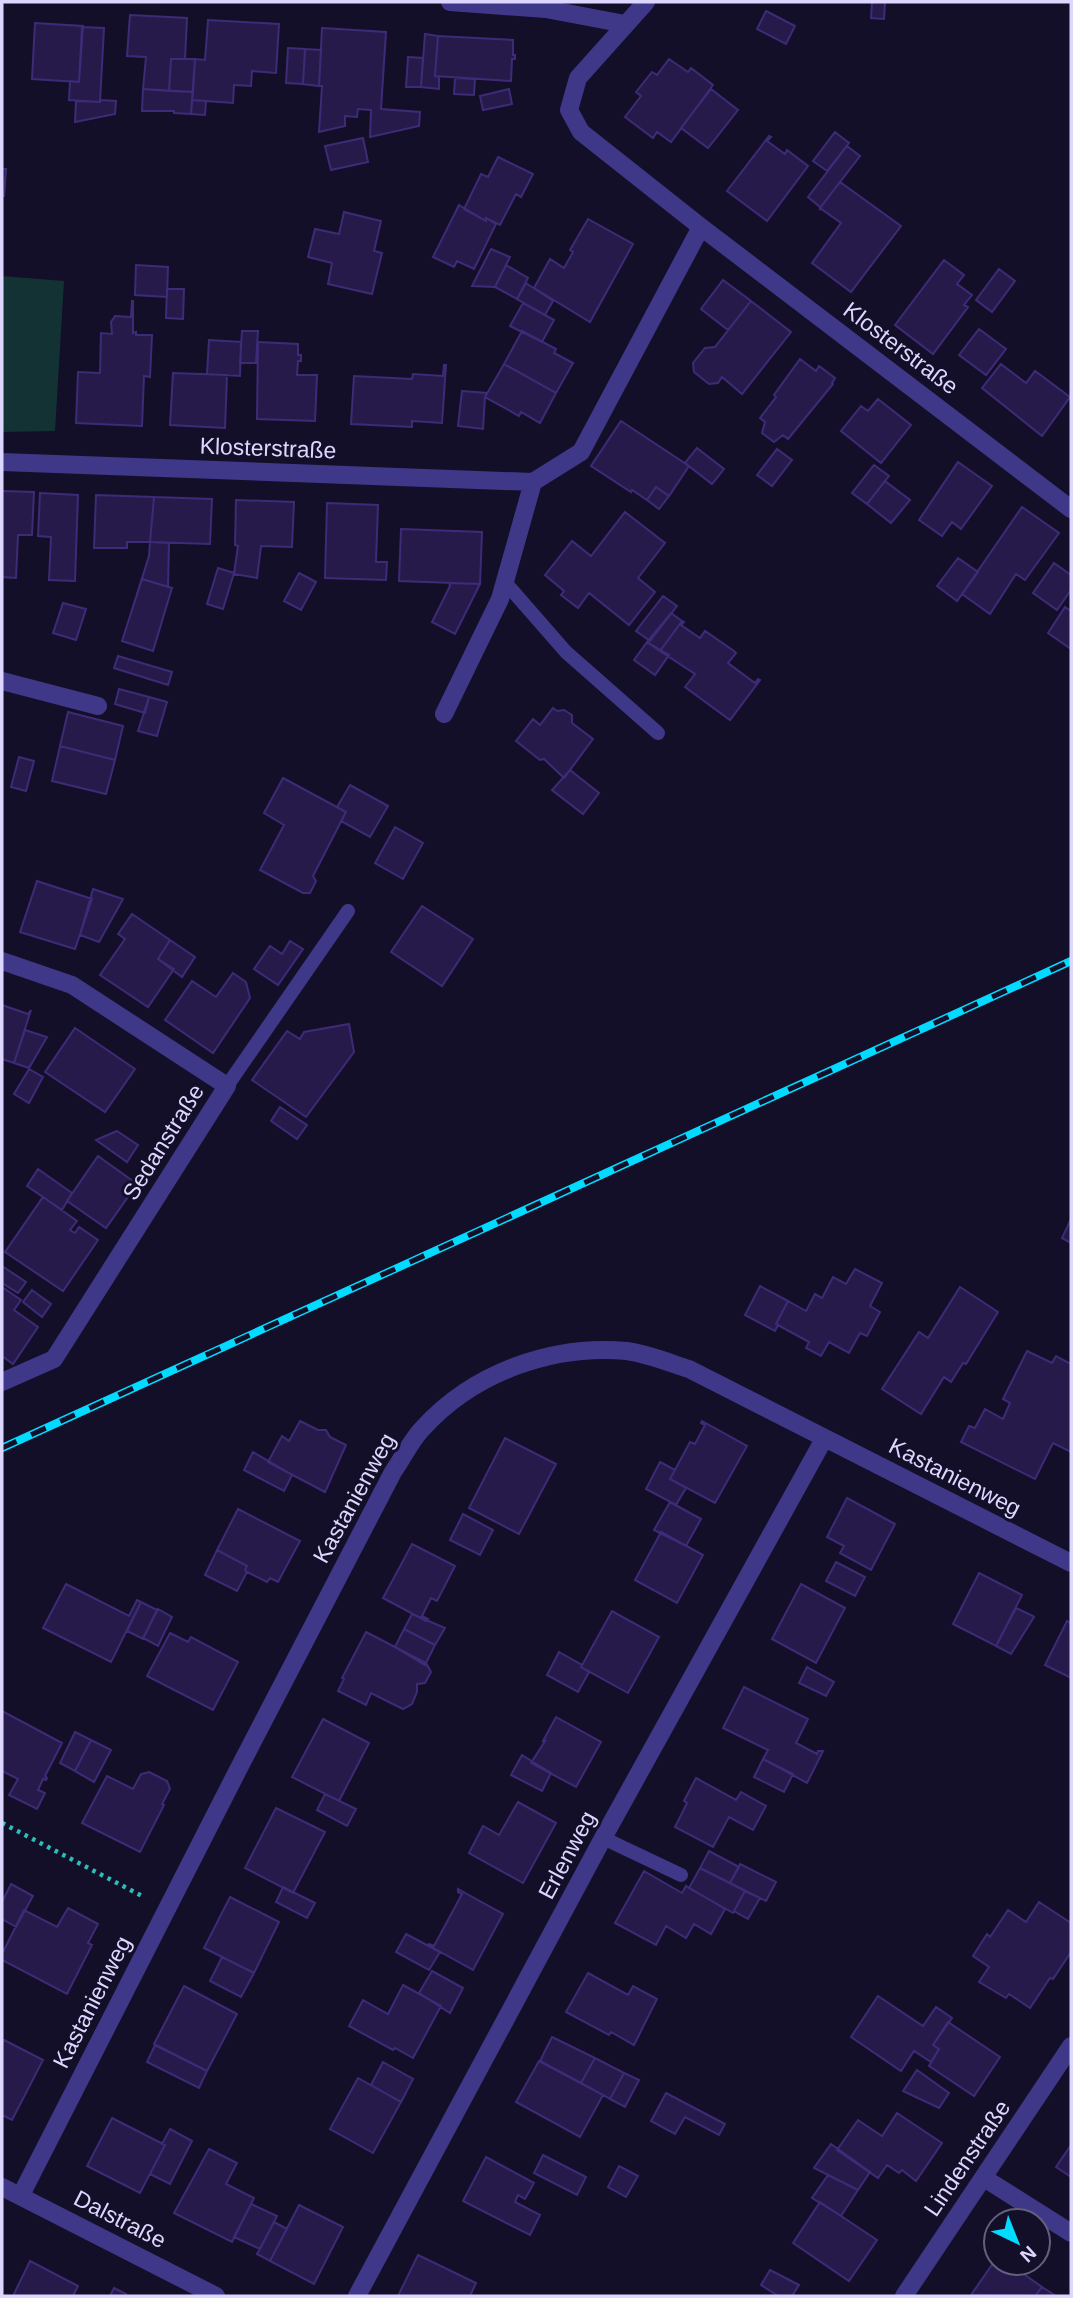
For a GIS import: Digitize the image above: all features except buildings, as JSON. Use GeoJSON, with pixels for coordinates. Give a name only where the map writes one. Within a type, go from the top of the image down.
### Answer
{"type":"FeatureCollection","features":[{"type":"Feature","properties":{"kind":"street"},"geometry":{"type":"LineString","coordinates":[[450,2],[546,9],[625,24],[646,2]]}},
{"type":"Feature","properties":{"kind":"street","name":"Klosterstraße"},"geometry":{"type":"LineString","coordinates":[[625,24],[578,78],[569,110],[581,132],[1071,509]]}},
{"type":"Feature","properties":{"kind":"street"},"geometry":{"type":"LineString","coordinates":[[444,714],[500,599],[533,482],[581,452],[701,226]]}},
{"type":"Feature","properties":{"kind":"street","name":"Klosterstraße"},"geometry":{"type":"LineString","coordinates":[[2,462],[533,482]]}},
{"type":"Feature","properties":{"kind":"street"},"geometry":{"type":"LineString","coordinates":[[2,681],[98,706]]}},
{"type":"Feature","properties":{"kind":"street","name":"Sedanstraße"},"geometry":{"type":"LineString","coordinates":[[2,961],[72,985],[227,1086],[54,1359],[2,1382]]}},
{"type":"Feature","properties":{"kind":"street","name":"Kastanienweg"},"geometry":{"type":"LineString","coordinates":[[21,2195],[393,1472],[422,1428],[468,1389],[519,1364],[575,1350],[629,1352],[689,1369],[1071,1563]]}},
{"type":"Feature","properties":{"kind":"street","name":"Erlenweg"},"geometry":{"type":"LineString","coordinates":[[357,2296],[603,1838],[824,1439]]}},
{"type":"Feature","properties":{"kind":"street","name":"Lindenstraße"},"geometry":{"type":"LineString","coordinates":[[904,2296],[1071,2046]]}},
{"type":"Feature","properties":{"kind":"street"},"geometry":{"type":"LineString","coordinates":[[984,2178],[1071,2232]]}},
{"type":"Feature","properties":{"kind":"street","name":"Dalstraße"},"geometry":{"type":"LineString","coordinates":[[2,2187],[216,2296]]}},
{"type":"Feature","properties":{"kind":"lane"},"geometry":{"type":"LineString","coordinates":[[504,581],[566,652],[658,733]]}},
{"type":"Feature","properties":{"kind":"lane"},"geometry":{"type":"LineString","coordinates":[[227,1086],[348,912]]}},
{"type":"Feature","properties":{"kind":"lane"},"geometry":{"type":"LineString","coordinates":[[603,1838],[681,1875]]}},
{"type":"Feature","properties":{"kind":"path"},"geometry":{"type":"LineString","coordinates":[[2,1823],[167,1909]]}},
{"type":"Feature","properties":{"kind":"green space"},"geometry":{"type":"Polygon","coordinates":[[[2,276],[64,281],[55,431],[2,432],[2,276]]]}},
{"type":"Feature","properties":{"kind":"railway"},"geometry":{"type":"LineString","coordinates":[[2,1448],[1071,961]]}}]}
